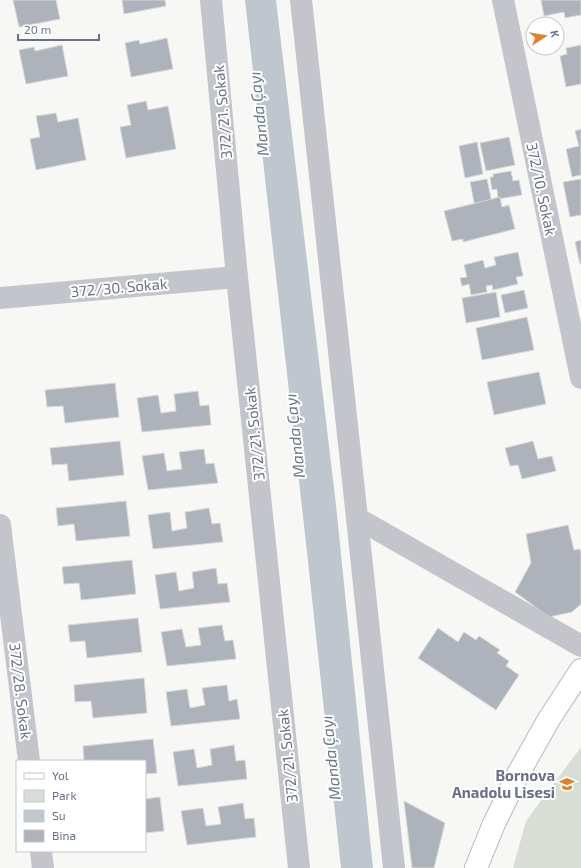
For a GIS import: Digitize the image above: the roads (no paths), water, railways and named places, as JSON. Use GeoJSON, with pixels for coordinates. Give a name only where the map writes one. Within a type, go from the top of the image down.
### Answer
{"type":"FeatureCollection","features":[{"type":"Feature","properties":{"kind":"main road"},"geometry":{"type":"LineString","coordinates":[[476,868],[493,826],[518,774],[549,719],[581,670]]}},
{"type":"Feature","properties":{"kind":"street","name":"372/21. Sokak"},"geometry":{"type":"LineString","coordinates":[[211,0],[237,277],[299,868]]}},
{"type":"Feature","properties":{"kind":"street"},"geometry":{"type":"LineString","coordinates":[[301,0],[394,868]]}},
{"type":"Feature","properties":{"kind":"street","name":"372/10. Sokak"},"geometry":{"type":"LineString","coordinates":[[503,0],[581,378]]}},
{"type":"Feature","properties":{"kind":"street","name":"372/30. Sokak"},"geometry":{"type":"LineString","coordinates":[[0,298],[237,277]]}},
{"type":"Feature","properties":{"kind":"street"},"geometry":{"type":"LineString","coordinates":[[357,518],[581,646]]}},
{"type":"Feature","properties":{"kind":"street","name":"372/28. Sokak"},"geometry":{"type":"LineString","coordinates":[[0,525],[29,760]]}},
{"type":"Feature","properties":{"kind":"street"},"geometry":{"type":"LineString","coordinates":[[41,852],[43,868]]}},
{"type":"Feature","properties":{"kind":"water","name":"Manda Çayı"},"geometry":{"type":"Polygon","coordinates":[[[245,0],[276,0],[336,505],[373,868],[341,868],[245,0]]]}},
{"type":"Feature","properties":{"kind":"place","name":"Bornova Anadolu Lisesi"},"geometry":{"type":"Point","coordinates":[567,784]}}]}
